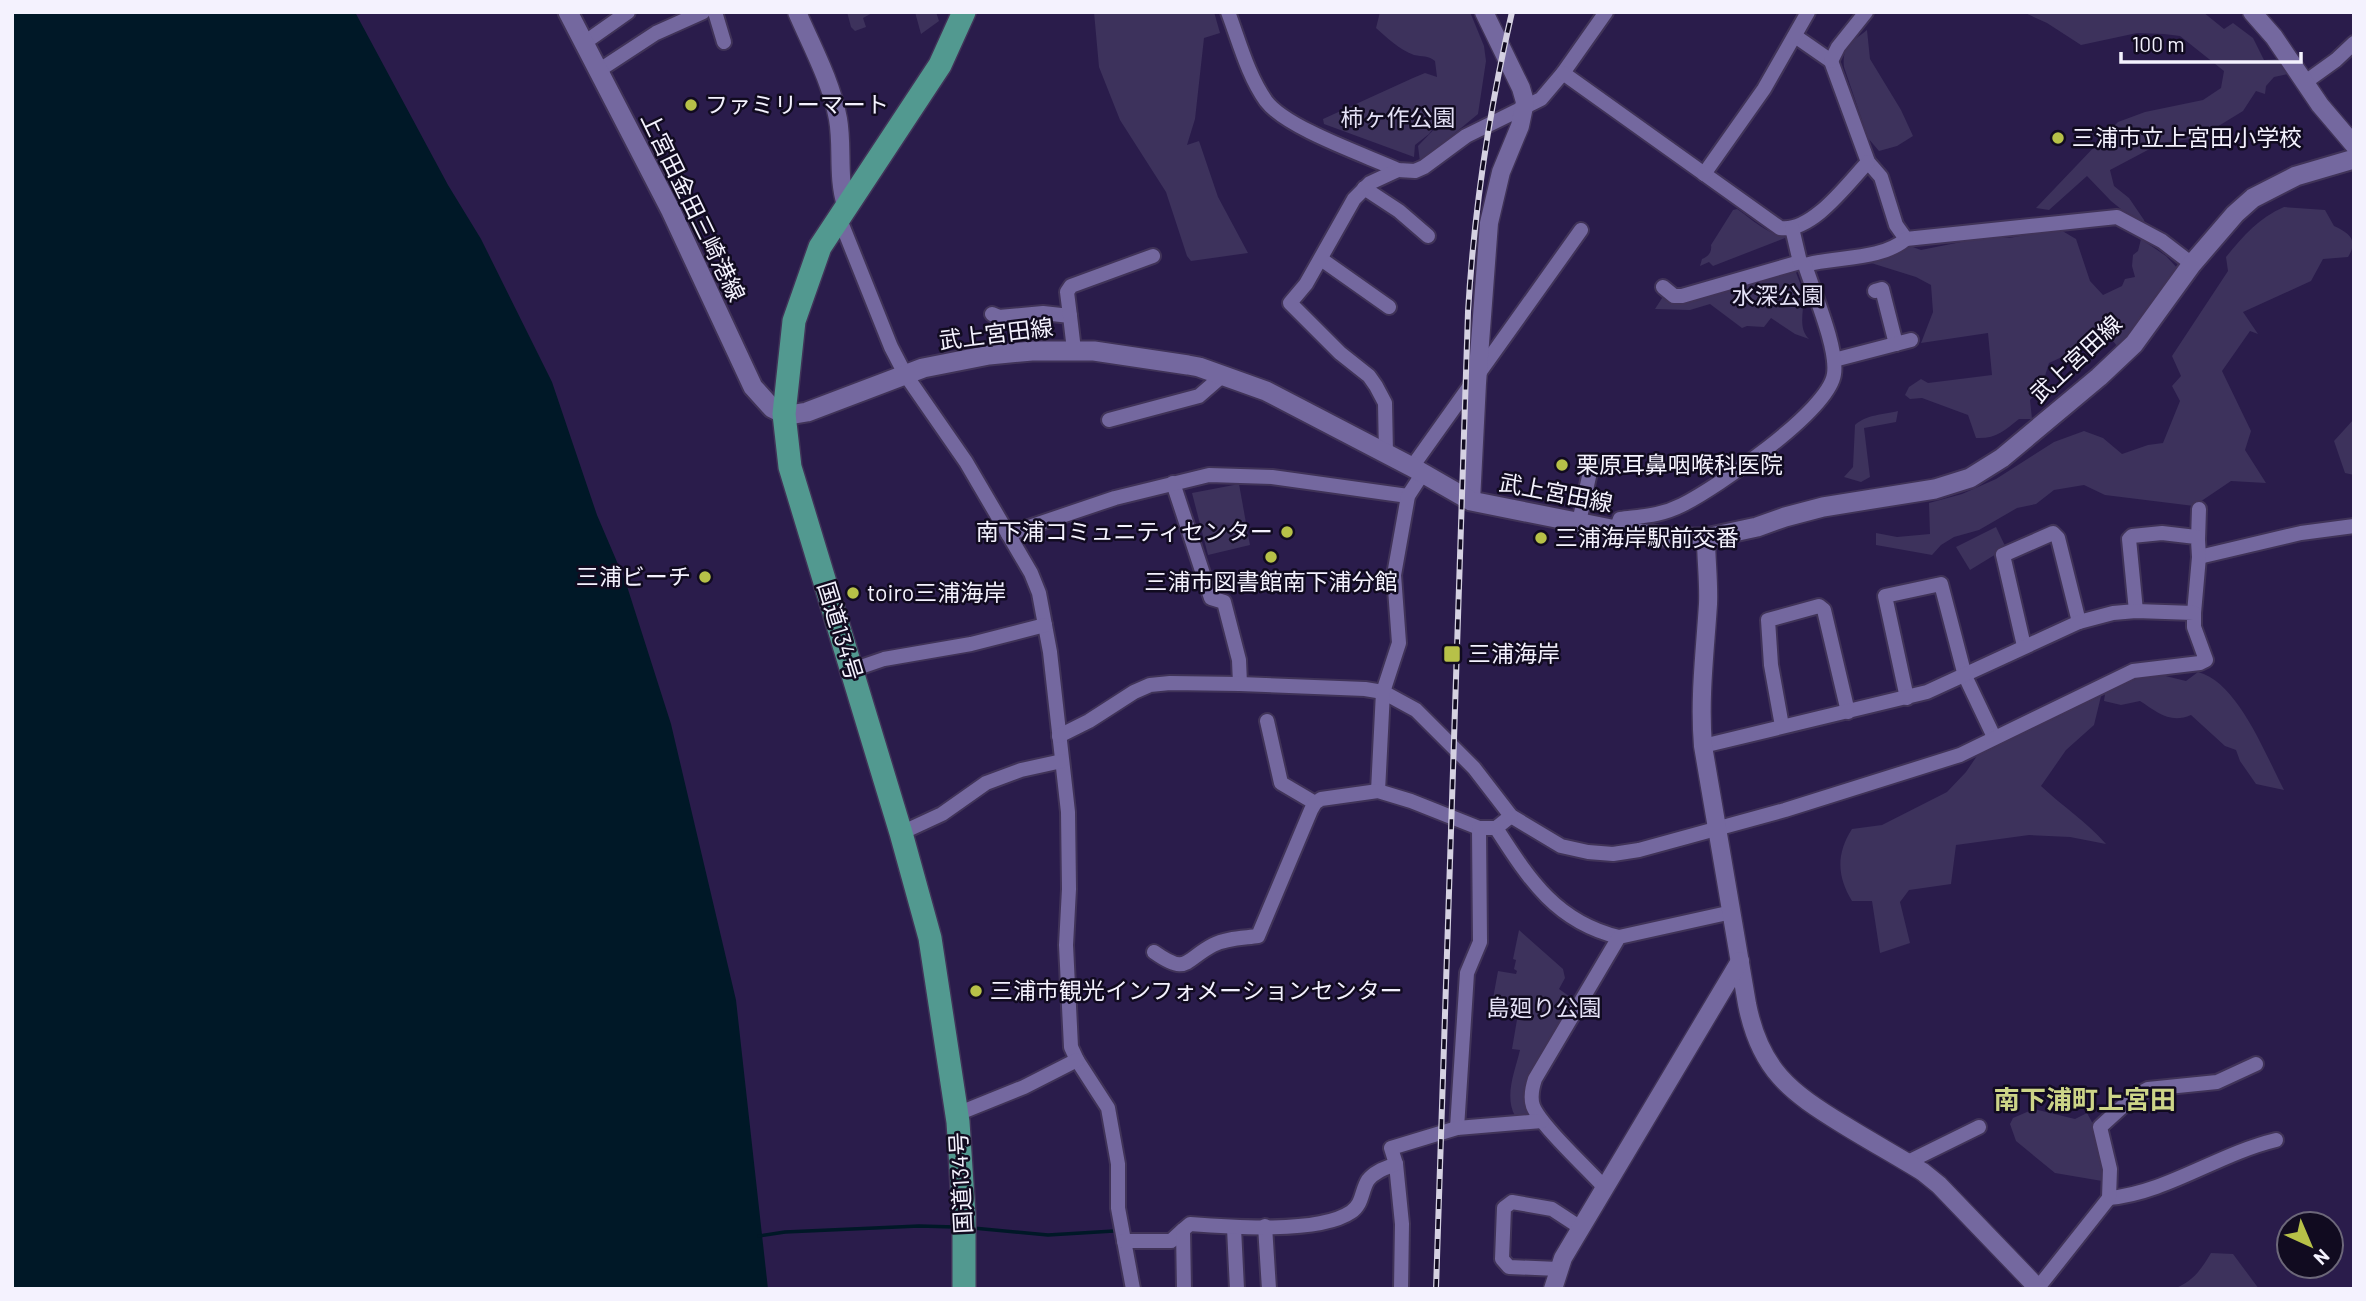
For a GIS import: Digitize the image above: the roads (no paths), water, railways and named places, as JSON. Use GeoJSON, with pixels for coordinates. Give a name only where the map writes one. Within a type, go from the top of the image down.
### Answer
{"type":"FeatureCollection","features":[{"type":"Feature","properties":{"kind":"highway","name":"国道134号"},"geometry":{"type":"LineString","coordinates":[[964,12],[940,65],[820,247],[794,321],[784,414],[790,467],[901,833],[930,938],[957,1114],[964,1226],[964,1289]]}},
{"type":"Feature","properties":{"kind":"main road","name":"上宮田金田三崎港線"},"geometry":{"type":"LineString","coordinates":[[568,12],[692,254],[753,387],[772,408],[784,414]]}},
{"type":"Feature","properties":{"kind":"main road","name":"武上宮田線"},"geometry":{"type":"LineString","coordinates":[[784,414],[807,412],[905,374],[955,361],[1032,351],[1094,351],[1199,367],[1266,391],[1418,470],[1471,501],[1616,530],[1672,538],[1706,538],[1757,527],[1823,507],[1935,489],[1970,478],[2002,458],[2134,344],[2192,264],[2235,214],[2253,198],[2296,177],[2354,159]]}},
{"type":"Feature","properties":{"kind":"street"},"geometry":{"type":"LineString","coordinates":[[584,43],[628,12]]}},
{"type":"Feature","properties":{"kind":"street"},"geometry":{"type":"LineString","coordinates":[[598,71],[656,33],[703,12]]}},
{"type":"Feature","properties":{"kind":"street"},"geometry":{"type":"LineString","coordinates":[[715,12],[724,42]]}},
{"type":"Feature","properties":{"kind":"street"},"geometry":{"type":"LineString","coordinates":[[797,12],[834,103],[839,131],[842,211],[891,347],[905,374],[966,462],[1031,573],[1039,593],[1068,812],[1069,889],[1066,945],[1070,1047],[1108,1108],[1118,1164],[1118,1209],[1133,1289]]}},
{"type":"Feature","properties":{"kind":"street"},"geometry":{"type":"LineString","coordinates":[[1228,12],[1259,89],[1273,109],[1295,125],[1398,170],[1415,171],[1466,136],[1544,97],[1606,12]]}},
{"type":"Feature","properties":{"kind":"street"},"geometry":{"type":"LineString","coordinates":[[1471,501],[1491,210],[1501,172],[1525,107],[1521,88],[1484,12]]}},
{"type":"Feature","properties":{"kind":"street"},"geometry":{"type":"LineString","coordinates":[[1704,174],[1764,89],[1808,12]]}},
{"type":"Feature","properties":{"kind":"street"},"geometry":{"type":"LineString","coordinates":[[1831,61],[1838,47],[1866,12]]}},
{"type":"Feature","properties":{"kind":"street"},"geometry":{"type":"LineString","coordinates":[[2252,12],[2274,37],[2304,83],[2354,145]]}},
{"type":"Feature","properties":{"kind":"street"},"geometry":{"type":"LineString","coordinates":[[1795,36],[1831,61],[1868,162],[1881,177],[1896,225],[1906,239]]}},
{"type":"Feature","properties":{"kind":"street"},"geometry":{"type":"LineString","coordinates":[[2304,83],[2354,43]]}},
{"type":"Feature","properties":{"kind":"street"},"geometry":{"type":"LineString","coordinates":[[1563,73],[1780,229],[1792,228],[1811,220],[1868,162]]}},
{"type":"Feature","properties":{"kind":"street"},"geometry":{"type":"LineString","coordinates":[[1386,454],[1385,402],[1377,386],[1290,303],[1306,284],[1354,199],[1370,183],[1398,170]]}},
{"type":"Feature","properties":{"kind":"street"},"geometry":{"type":"LineString","coordinates":[[1364,188],[1402,206],[1428,236]]}},
{"type":"Feature","properties":{"kind":"street"},"geometry":{"type":"LineString","coordinates":[[1663,288],[1674,296],[1682,296],[1802,264],[1874,253],[1899,246],[1906,239],[2117,217],[2162,241],[2192,264]]}},
{"type":"Feature","properties":{"kind":"street"},"geometry":{"type":"LineString","coordinates":[[1616,530],[1620,519],[1644,518],[1682,505],[1753,461],[1799,422],[1832,382],[1834,360],[1792,228]]}},
{"type":"Feature","properties":{"kind":"street"},"geometry":{"type":"LineString","coordinates":[[1378,792],[1383,692],[1399,643],[1394,575],[1408,496],[1418,470],[1478,373],[1581,230]]}},
{"type":"Feature","properties":{"kind":"street"},"geometry":{"type":"LineString","coordinates":[[1074,350],[1067,292],[1071,286],[1153,256]]}},
{"type":"Feature","properties":{"kind":"street"},"geometry":{"type":"LineString","coordinates":[[1321,259],[1389,307]]}},
{"type":"Feature","properties":{"kind":"street"},"geometry":{"type":"LineString","coordinates":[[1834,360],[1903,342],[1885,296]]}},
{"type":"Feature","properties":{"kind":"street"},"geometry":{"type":"LineString","coordinates":[[992,314],[999,317],[1043,313],[1070,316]]}},
{"type":"Feature","properties":{"kind":"street"},"geometry":{"type":"LineString","coordinates":[[1109,420],[1199,396],[1223,376]]}},
{"type":"Feature","properties":{"kind":"street"},"geometry":{"type":"LineString","coordinates":[[1580,522],[1590,472],[1598,463]]}},
{"type":"Feature","properties":{"kind":"street"},"geometry":{"type":"LineString","coordinates":[[1008,534],[1115,498],[1209,475],[1272,477],[1408,496]]}},
{"type":"Feature","properties":{"kind":"street"},"geometry":{"type":"LineString","coordinates":[[1174,483],[1211,598],[1224,602],[1240,660],[1240,684]]}},
{"type":"Feature","properties":{"kind":"street"},"geometry":{"type":"LineString","coordinates":[[1059,736],[1150,685],[1240,684],[1383,692],[1416,710],[1474,768],[1511,816],[1561,846],[1613,854],[1639,850],[1785,810],[1960,755],[2133,671],[2206,660],[2194,627],[2199,509]]}},
{"type":"Feature","properties":{"kind":"street"},"geometry":{"type":"LineString","coordinates":[[2199,558],[2301,533],[2354,526]]}},
{"type":"Feature","properties":{"kind":"street"},"geometry":{"type":"LineString","coordinates":[[2024,646],[2004,555],[2025,544],[2053,533],[2058,538],[2079,622]]}},
{"type":"Feature","properties":{"kind":"street"},"geometry":{"type":"LineString","coordinates":[[2136,611],[2129,539],[2133,536],[2162,533],[2198,540]]}},
{"type":"Feature","properties":{"kind":"street"},"geometry":{"type":"LineString","coordinates":[[1706,538],[1709,580],[1701,676],[1703,746],[1753,1031],[1763,1053],[1781,1079],[1808,1103],[1931,1178],[2038,1288],[2109,1198],[2110,1169],[2100,1127],[2133,1097],[2148,1090],[2217,1082],[2256,1064]]}},
{"type":"Feature","properties":{"kind":"street"},"geometry":{"type":"LineString","coordinates":[[1907,698],[1885,600],[1888,594],[1941,584],[1965,676],[1994,737]]}},
{"type":"Feature","properties":{"kind":"street"},"geometry":{"type":"LineString","coordinates":[[1783,726],[1771,665],[1768,621],[1819,606],[1824,610],[1848,712]]}},
{"type":"Feature","properties":{"kind":"street"},"geometry":{"type":"LineString","coordinates":[[1703,746],[1941,688],[2024,646],[2079,622],[2112,613],[2194,613]]}},
{"type":"Feature","properties":{"kind":"street"},"geometry":{"type":"LineString","coordinates":[[852,670],[884,659],[971,644],[1045,625]]}},
{"type":"Feature","properties":{"kind":"street"},"geometry":{"type":"LineString","coordinates":[[1267,721],[1281,783],[1315,803]]}},
{"type":"Feature","properties":{"kind":"street"},"geometry":{"type":"LineString","coordinates":[[901,833],[942,814],[986,783],[1021,770],[1062,761]]}},
{"type":"Feature","properties":{"kind":"street"},"geometry":{"type":"LineString","coordinates":[[1154,952],[1172,964],[1181,965],[1215,943],[1258,936],[1315,803],[1321,799],[1378,792],[1411,801],[1479,828],[1496,828],[1511,816]]}},
{"type":"Feature","properties":{"kind":"street"},"geometry":{"type":"LineString","coordinates":[[1457,1128],[1467,973],[1480,942],[1479,828]]}},
{"type":"Feature","properties":{"kind":"street"},"geometry":{"type":"LineString","coordinates":[[1496,828],[1529,880],[1580,924],[1595,931],[1619,937],[1732,912]]}},
{"type":"Feature","properties":{"kind":"street"},"geometry":{"type":"LineString","coordinates":[[1604,1187],[1542,1121],[1534,1108],[1531,1089],[1619,937]]}},
{"type":"Feature","properties":{"kind":"street"},"geometry":{"type":"LineString","coordinates":[[1553,1289],[1558,1269],[1604,1187],[1740,961]]}},
{"type":"Feature","properties":{"kind":"street"},"geometry":{"type":"LineString","coordinates":[[957,1114],[1024,1087],[1077,1060]]}},
{"type":"Feature","properties":{"kind":"street"},"geometry":{"type":"LineString","coordinates":[[1401,1289],[1402,1224],[1396,1164],[1391,1148],[1457,1128],[1542,1121]]}},
{"type":"Feature","properties":{"kind":"street"},"geometry":{"type":"LineString","coordinates":[[1908,1163],[1979,1127]]}},
{"type":"Feature","properties":{"kind":"street"},"geometry":{"type":"LineString","coordinates":[[2109,1198],[2134,1196],[2211,1163],[2276,1140]]}},
{"type":"Feature","properties":{"kind":"street"},"geometry":{"type":"LineString","coordinates":[[1124,1241],[1171,1241],[1190,1224],[1234,1228],[1301,1226],[1342,1217],[1353,1211],[1361,1201],[1367,1181],[1376,1173],[1396,1164]]}},
{"type":"Feature","properties":{"kind":"street"},"geometry":{"type":"LineString","coordinates":[[1558,1269],[1509,1267],[1502,1259],[1504,1209],[1512,1202],[1552,1209],[1581,1228]]}},
{"type":"Feature","properties":{"kind":"street"},"geometry":{"type":"LineString","coordinates":[[1265,1226],[1269,1289]]}},
{"type":"Feature","properties":{"kind":"street"},"geometry":{"type":"LineString","coordinates":[[1234,1228],[1237,1289]]}},
{"type":"Feature","properties":{"kind":"street"},"geometry":{"type":"LineString","coordinates":[[1183,1230],[1184,1289]]}},
{"type":"Feature","properties":{"kind":"water"},"geometry":{"type":"Polygon","coordinates":[[[12,12],[355,12],[448,185],[481,239],[552,382],[597,515],[626,583],[671,724],[736,1000],[768,1289],[12,1289],[12,12]]]}},
{"type":"Feature","properties":{"kind":"waterway"},"geometry":{"type":"LineString","coordinates":[[759,1236],[785,1232],[955,1227]]}},
{"type":"Feature","properties":{"kind":"waterway"},"geometry":{"type":"LineString","coordinates":[[973,1228],[1048,1235],[1114,1231]]}},
{"type":"Feature","properties":{"kind":"railway"},"geometry":{"type":"LineString","coordinates":[[1436,1289],[1468,312],[1484,161],[1512,12]]}},
{"type":"Feature","properties":{"kind":"place","name":"ファミリーマート"},"geometry":{"type":"Point","coordinates":[691,105]}},
{"type":"Feature","properties":{"kind":"place","name":"三浦市立上宮田小学校"},"geometry":{"type":"Point","coordinates":[2058,138]}},
{"type":"Feature","properties":{"kind":"place","name":"栗原耳鼻咽喉科医院"},"geometry":{"type":"Point","coordinates":[1562,465]}},
{"type":"Feature","properties":{"kind":"place","name":"南下浦コミュニティセンター"},"geometry":{"type":"Point","coordinates":[1287,532]}},
{"type":"Feature","properties":{"kind":"place","name":"三浦海岸駅前交番"},"geometry":{"type":"Point","coordinates":[1541,538]}},
{"type":"Feature","properties":{"kind":"place","name":"三浦市図書館南下浦分館"},"geometry":{"type":"Point","coordinates":[1271,557]}},
{"type":"Feature","properties":{"kind":"place","name":"三浦ビーチ"},"geometry":{"type":"Point","coordinates":[705,577]}},
{"type":"Feature","properties":{"kind":"place","name":"toiro三浦海岸"},"geometry":{"type":"Point","coordinates":[853,593]}},
{"type":"Feature","properties":{"kind":"place","name":"三浦海岸"},"geometry":{"type":"Point","coordinates":[1452,654]}},
{"type":"Feature","properties":{"kind":"place","name":"三浦市観光インフォメーションセンター"},"geometry":{"type":"Point","coordinates":[976,991]}},
{"type":"Feature","properties":{"kind":"district","name":"南下浦町上宮田"},"geometry":{"type":"Point","coordinates":[2085,1100]}},
{"type":"Feature","properties":{"kind":"park label","name":"柿ヶ作公園"},"geometry":{"type":"Point","coordinates":[1398,118]}},
{"type":"Feature","properties":{"kind":"park label","name":"水深公園"},"geometry":{"type":"Point","coordinates":[1778,296]}},
{"type":"Feature","properties":{"kind":"park label","name":"島廻り公園"},"geometry":{"type":"Point","coordinates":[1544,1008]}}]}
